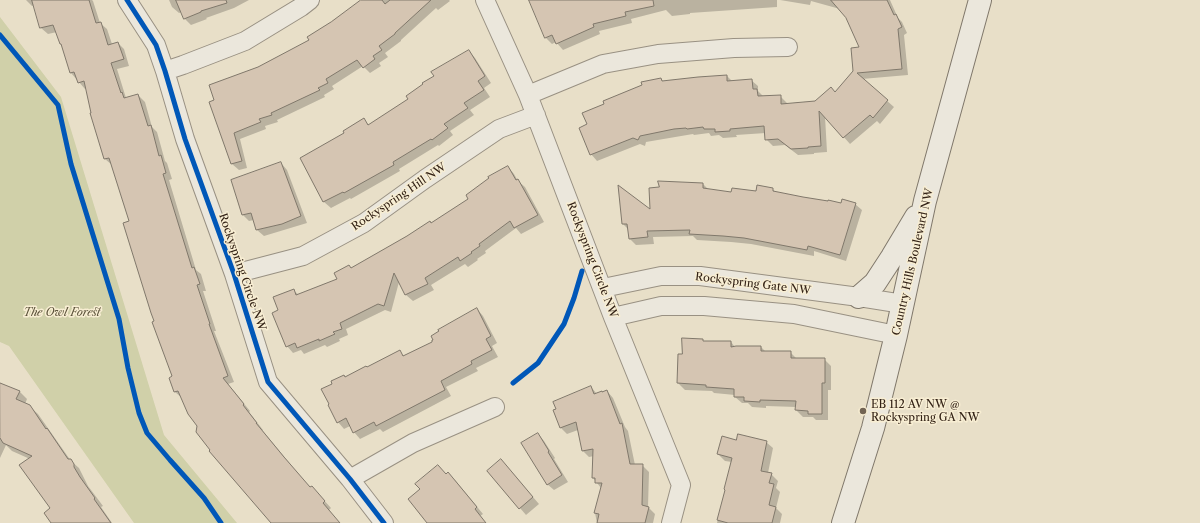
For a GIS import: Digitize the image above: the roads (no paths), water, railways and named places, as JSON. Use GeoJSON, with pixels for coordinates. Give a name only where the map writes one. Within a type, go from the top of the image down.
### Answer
{"type":"FeatureCollection","features":[{"type":"Feature","properties":{"kind":"main road","name":"Country Hills Boulevard NW"},"geometry":{"type":"LineString","coordinates":[[843,523],[873,428],[896,335],[925,201],[980,0]]}},
{"type":"Feature","properties":{"kind":"main road"},"geometry":{"type":"LineString","coordinates":[[859,297],[875,282],[892,258],[925,201]]}},
{"type":"Feature","properties":{"kind":"street","name":"Rockyspring Circle NW"},"geometry":{"type":"LineString","coordinates":[[127,0],[156,45],[165,71],[184,139],[234,274],[268,382],[350,479],[384,523]]}},
{"type":"Feature","properties":{"kind":"street"},"geometry":{"type":"LineString","coordinates":[[165,71],[245,41],[310,0]]}},
{"type":"Feature","properties":{"kind":"street","name":"Rockyspring Circle NW"},"geometry":{"type":"LineString","coordinates":[[485,0],[528,95],[613,317],[681,485],[672,523]]}},
{"type":"Feature","properties":{"kind":"street"},"geometry":{"type":"LineString","coordinates":[[528,95],[603,64],[658,54],[734,48],[788,47]]}},
{"type":"Feature","properties":{"kind":"street","name":"Rockyspring Hill NW"},"geometry":{"type":"LineString","coordinates":[[234,274],[303,256],[364,223],[425,178],[499,129],[536,115]]}},
{"type":"Feature","properties":{"kind":"street","name":"Rockyspring Gate NW"},"geometry":{"type":"LineString","coordinates":[[603,288],[661,276],[700,276],[903,304]]}},
{"type":"Feature","properties":{"kind":"street"},"geometry":{"type":"LineString","coordinates":[[613,317],[661,306],[704,306],[794,314],[896,335]]}},
{"type":"Feature","properties":{"kind":"street"},"geometry":{"type":"LineString","coordinates":[[350,479],[413,443],[495,407]]}},
{"type":"Feature","properties":{"kind":"place","name":"EB 112 AV NW @ Rockyspring GA NW"},"geometry":{"type":"Point","coordinates":[863,411]}},
{"type":"Feature","properties":{"kind":"park label","name":"The Owl Forest"},"geometry":{"type":"Point","coordinates":[62,313]}}]}
